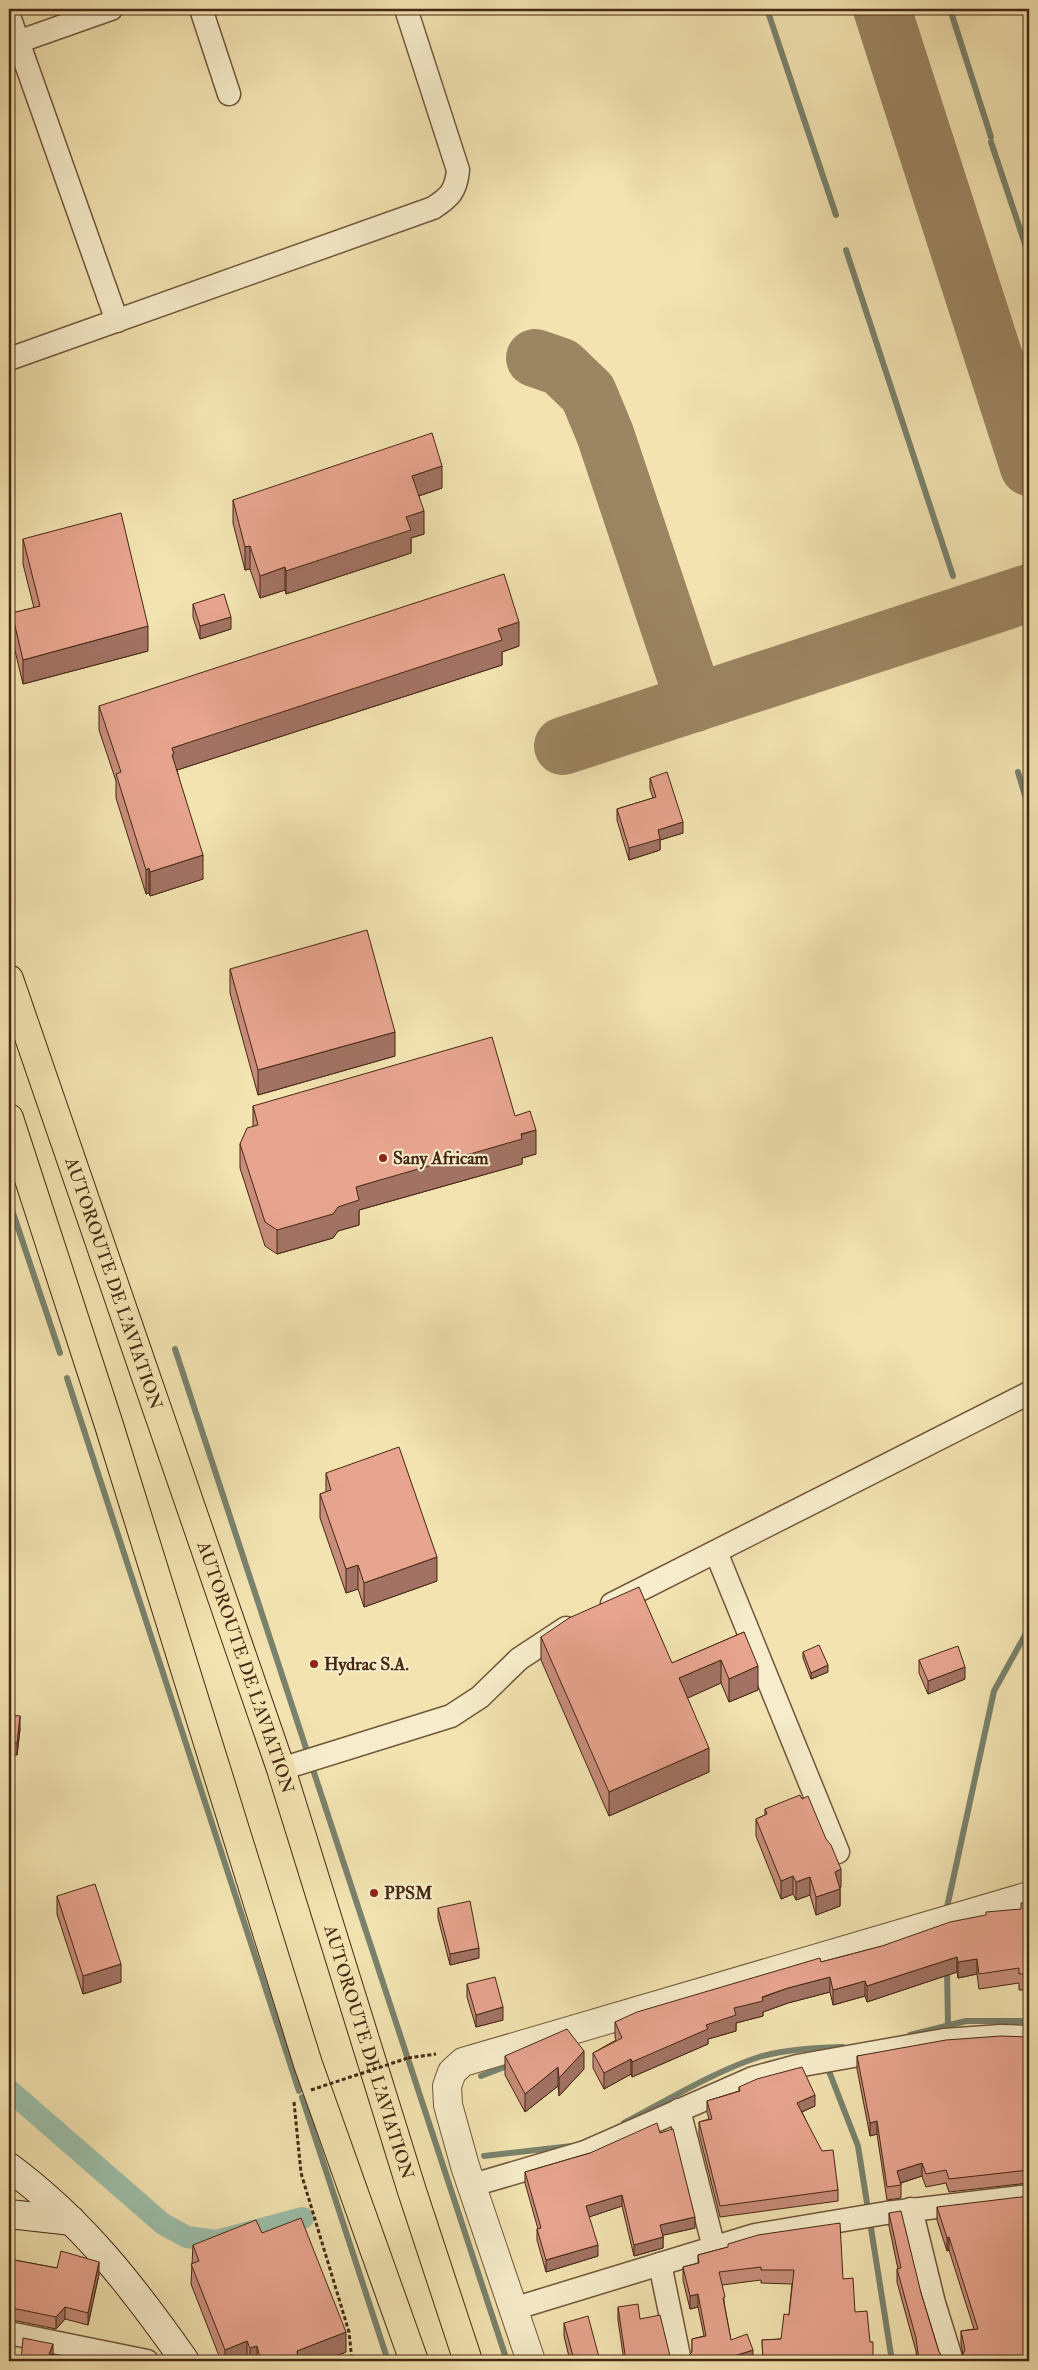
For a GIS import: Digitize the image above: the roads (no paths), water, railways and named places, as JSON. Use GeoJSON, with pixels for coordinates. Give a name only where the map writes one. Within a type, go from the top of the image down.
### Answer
{"type":"FeatureCollection","features":[{"type":"Feature","properties":{"kind":"highway","name":"AUTOROUTE DE L'AVIATION"},"geometry":{"type":"LineString","coordinates":[[9,978],[281,1769],[374,2069],[468,2361]]}},
{"type":"Feature","properties":{"kind":"highway"},"geometry":{"type":"LineString","coordinates":[[9,1118],[111,1432],[308,2064],[414,2361]]}},
{"type":"Feature","properties":{"kind":"street"},"geometry":{"type":"LineString","coordinates":[[14,44],[110,9]]}},
{"type":"Feature","properties":{"kind":"street"},"geometry":{"type":"LineString","coordinates":[[201,9],[229,94]]}},
{"type":"Feature","properties":{"kind":"street"},"geometry":{"type":"LineString","coordinates":[[9,359],[433,208],[447,199],[457,185],[458,170],[406,9]]}},
{"type":"Feature","properties":{"kind":"street"},"geometry":{"type":"LineString","coordinates":[[9,16],[14,44],[117,321]]}},
{"type":"Feature","properties":{"kind":"street"},"geometry":{"type":"LineString","coordinates":[[281,1769],[451,1716],[480,1697],[518,1659],[564,1629],[1029,1393]]}},
{"type":"Feature","properties":{"kind":"street"},"geometry":{"type":"LineString","coordinates":[[716,1552],[838,1852]]}},
{"type":"Feature","properties":{"kind":"street"},"geometry":{"type":"LineString","coordinates":[[531,2361],[459,2148],[448,2105],[447,2086],[452,2072],[463,2062],[1029,1896]]}},
{"type":"Feature","properties":{"kind":"street"},"geometry":{"type":"LineString","coordinates":[[473,2185],[585,2152],[753,2078],[796,2066],[944,2040],[1001,2036],[1029,2037]]}},
{"type":"Feature","properties":{"kind":"street"},"geometry":{"type":"LineString","coordinates":[[679,2110],[714,2248]]}},
{"type":"Feature","properties":{"kind":"street"},"geometry":{"type":"LineString","coordinates":[[9,2167],[36,2187],[72,2221],[140,2296],[185,2361]]}},
{"type":"Feature","properties":{"kind":"street"},"geometry":{"type":"LineString","coordinates":[[9,2183],[36,2187]]}},
{"type":"Feature","properties":{"kind":"street"},"geometry":{"type":"LineString","coordinates":[[513,2309],[755,2235],[886,2213],[1029,2196]]}},
{"type":"Feature","properties":{"kind":"street"},"geometry":{"type":"LineString","coordinates":[[911,2210],[934,2303],[952,2361]]}},
{"type":"Feature","properties":{"kind":"street"},"geometry":{"type":"LineString","coordinates":[[9,2214],[72,2221]]}},
{"type":"Feature","properties":{"kind":"street"},"geometry":{"type":"LineString","coordinates":[[660,2264],[680,2361]]}},
{"type":"Feature","properties":{"kind":"street"},"geometry":{"type":"LineString","coordinates":[[9,2333],[147,2361]]}},
{"type":"Feature","properties":{"kind":"waterway"},"geometry":{"type":"LineString","coordinates":[[767,9],[836,215]]}},
{"type":"Feature","properties":{"kind":"waterway"},"geometry":{"type":"LineString","coordinates":[[950,9],[991,137]]}},
{"type":"Feature","properties":{"kind":"waterway"},"geometry":{"type":"LineString","coordinates":[[991,142],[1029,256]]}},
{"type":"Feature","properties":{"kind":"waterway"},"geometry":{"type":"LineString","coordinates":[[846,250],[953,576]]}},
{"type":"Feature","properties":{"kind":"waterway"},"geometry":{"type":"LineString","coordinates":[[1018,772],[1029,809]]}},
{"type":"Feature","properties":{"kind":"waterway"},"geometry":{"type":"LineString","coordinates":[[9,1201],[60,1353]]}},
{"type":"Feature","properties":{"kind":"waterway"},"geometry":{"type":"LineString","coordinates":[[175,1349],[407,2056]]}},
{"type":"Feature","properties":{"kind":"waterway"},"geometry":{"type":"LineString","coordinates":[[67,1378],[299,2091]]}},
{"type":"Feature","properties":{"kind":"waterway"},"geometry":{"type":"LineString","coordinates":[[946,1912],[994,1691],[1029,1628]]}},
{"type":"Feature","properties":{"kind":"waterway"},"geometry":{"type":"LineString","coordinates":[[947,1967],[948,2026]]}},
{"type":"Feature","properties":{"kind":"waterway"},"geometry":{"type":"LineString","coordinates":[[910,2035],[966,2021],[1029,2021]]}},
{"type":"Feature","properties":{"kind":"waterway"},"geometry":{"type":"LineString","coordinates":[[624,2123],[708,2078],[759,2057],[812,2048],[843,2047]]}},
{"type":"Feature","properties":{"kind":"waterway"},"geometry":{"type":"LineString","coordinates":[[409,2062],[507,2361]]}},
{"type":"Feature","properties":{"kind":"waterway"},"geometry":{"type":"LineString","coordinates":[[481,2076],[512,2064]]}},
{"type":"Feature","properties":{"kind":"waterway"},"geometry":{"type":"LineString","coordinates":[[827,2066],[858,2146],[892,2361]]}},
{"type":"Feature","properties":{"kind":"waterway"},"geometry":{"type":"LineString","coordinates":[[9,2090],[163,2224],[187,2237],[216,2241],[303,2218]]}},
{"type":"Feature","properties":{"kind":"waterway"},"geometry":{"type":"LineString","coordinates":[[302,2097],[388,2361]]}},
{"type":"Feature","properties":{"kind":"waterway"},"geometry":{"type":"LineString","coordinates":[[484,2156],[572,2146]]}},
{"type":"Feature","properties":{"kind":"place","name":"Sany Africam"},"geometry":{"type":"Point","coordinates":[383,1158]}},
{"type":"Feature","properties":{"kind":"place","name":"Hydrac S.A."},"geometry":{"type":"Point","coordinates":[314,1664]}},
{"type":"Feature","properties":{"kind":"place","name":"PPSM"},"geometry":{"type":"Point","coordinates":[374,1893]}}]}
